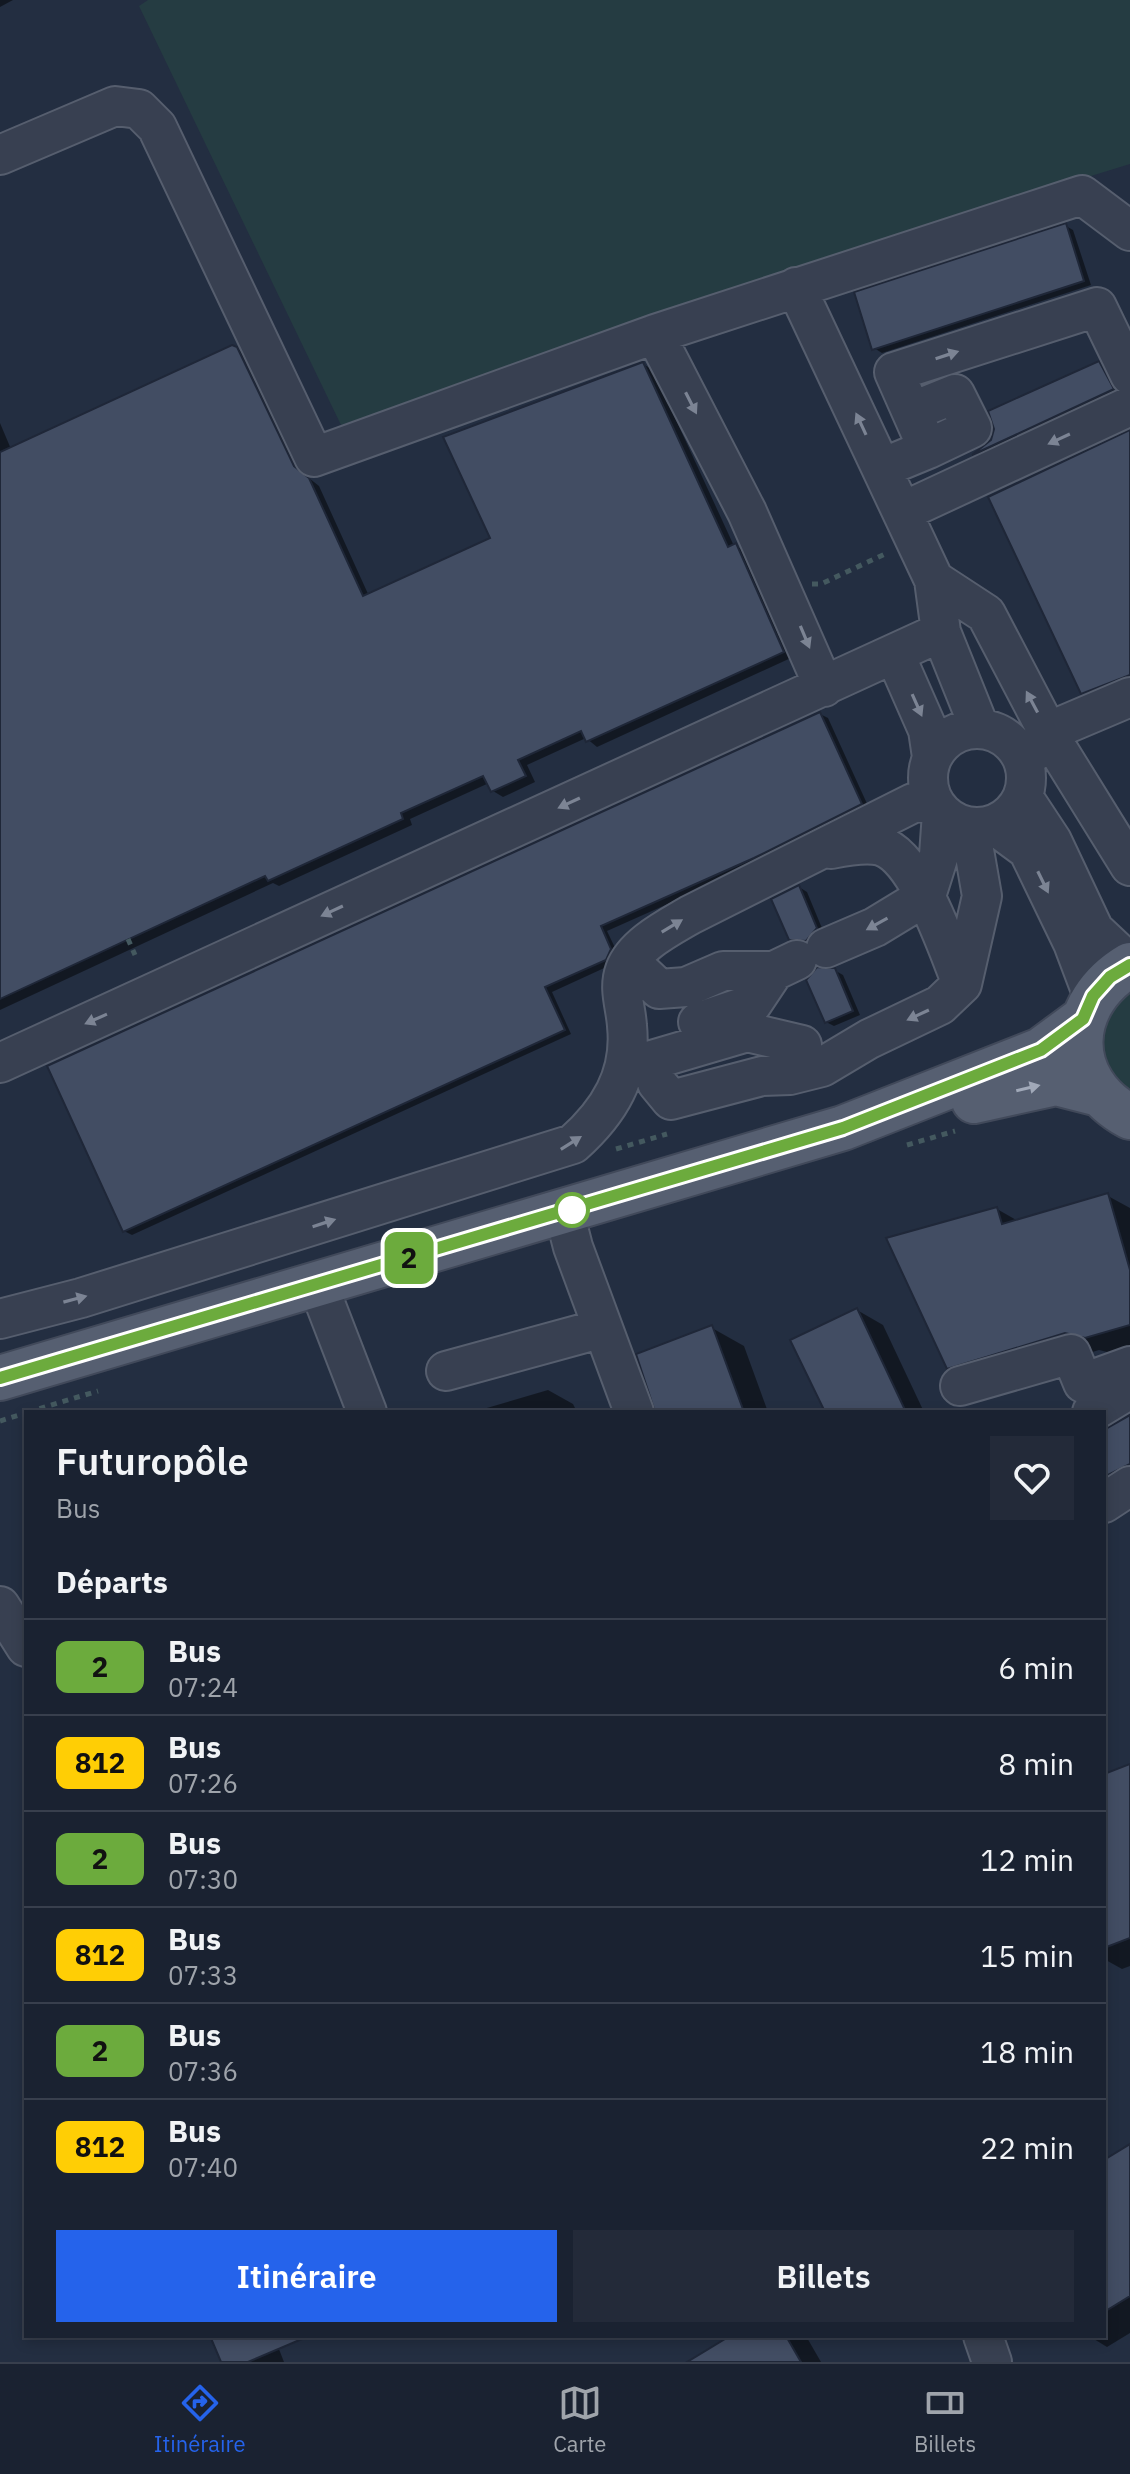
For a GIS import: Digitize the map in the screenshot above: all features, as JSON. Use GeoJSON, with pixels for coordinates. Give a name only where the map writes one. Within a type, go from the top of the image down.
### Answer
{"type":"FeatureCollection","features":[{"type":"Feature","properties":{"kind":"main road"},"geometry":{"type":"LineString","coordinates":[[0,1378],[843,1128],[1041,1050],[1088,1008],[1110,977],[1130,964]]}},
{"type":"Feature","properties":{"kind":"main road"},"geometry":{"type":"LineString","coordinates":[[1088,1008],[1082,1058],[1115,1106]]}},
{"type":"Feature","properties":{"kind":"main road"},"geometry":{"type":"LineString","coordinates":[[843,1128],[1056,1083],[1115,1106]]}},
{"type":"Feature","properties":{"kind":"street"},"geometry":{"type":"LineString","coordinates":[[0,155],[115,106],[139,109],[157,127],[314,457],[655,334],[1082,195],[1130,231]]}},
{"type":"Feature","properties":{"kind":"street"},"geometry":{"type":"LineString","coordinates":[[796,287],[934,580],[941,632],[980,729]]}},
{"type":"Feature","properties":{"kind":"street"},"geometry":{"type":"LineString","coordinates":[[882,468],[928,449],[894,372],[1097,307],[1130,375]]}},
{"type":"Feature","properties":{"kind":"street"},"geometry":{"type":"LineString","coordinates":[[655,334],[783,589],[820,688]]}},
{"type":"Feature","properties":{"kind":"street"},"geometry":{"type":"LineString","coordinates":[[909,526],[1130,406]]}},
{"type":"Feature","properties":{"kind":"street"},"geometry":{"type":"LineString","coordinates":[[934,580],[986,614],[1038,749],[1130,866]]}},
{"type":"Feature","properties":{"kind":"street"},"geometry":{"type":"LineString","coordinates":[[0,1063],[941,632]]}},
{"type":"Feature","properties":{"kind":"street"},"geometry":{"type":"LineString","coordinates":[[895,655],[928,730],[932,757],[928,786],[960,817],[982,896],[962,984],[940,1005],[869,1039],[822,1067],[790,1075],[762,1076],[671,1100],[638,1057],[621,988],[625,969],[633,957],[660,932],[913,803],[960,817],[1028,850],[1073,943],[1088,1008]]}},
{"type":"Feature","properties":{"kind":"street"},"geometry":{"type":"LineString","coordinates":[[960,817],[1006,819],[1023,797],[1026,771],[1038,749],[1064,725],[1130,697]]}},
{"type":"Feature","properties":{"kind":"street"},"geometry":{"type":"LineString","coordinates":[[932,757],[952,736],[980,729],[1038,749]]}},
{"type":"Feature","properties":{"kind":"street"},"geometry":{"type":"LineString","coordinates":[[1023,797],[1052,841],[1094,930],[1130,964]]}},
{"type":"Feature","properties":{"kind":"street"},"geometry":{"type":"LineString","coordinates":[[633,957],[641,972],[659,989],[686,987],[723,971],[799,960],[875,927],[926,896],[939,855],[960,817]]}},
{"type":"Feature","properties":{"kind":"street"},"geometry":{"type":"LineString","coordinates":[[817,851],[856,845],[881,846],[896,856],[926,896],[962,984]]}},
{"type":"Feature","properties":{"kind":"street"},"geometry":{"type":"LineString","coordinates":[[0,1319],[81,1298],[554,1153],[573,1144],[604,1111],[638,1057],[644,1034],[672,1030],[752,1004],[799,960]]}},
{"type":"Feature","properties":{"kind":"street"},"geometry":{"type":"LineString","coordinates":[[638,1057],[869,1039]]}},
{"type":"Feature","properties":{"kind":"street"},"geometry":{"type":"LineString","coordinates":[[564,1212],[633,1410]]}},
{"type":"Feature","properties":{"kind":"street"},"geometry":{"type":"LineString","coordinates":[[318,1285],[366,1410]]}},
{"type":"Feature","properties":{"kind":"street"},"geometry":{"type":"LineString","coordinates":[[446,1371],[603,1328]]}},
{"type":"Feature","properties":{"kind":"street"},"geometry":{"type":"LineString","coordinates":[[960,1386],[1071,1354],[1083,1383],[1130,1366]]}},
{"type":"Feature","properties":{"kind":"street"},"geometry":{"type":"LineString","coordinates":[[1095,1410],[1130,1389]]}},
{"type":"Feature","properties":{"kind":"street"},"geometry":{"type":"LineString","coordinates":[[1106,1502],[1130,1486]]}},
{"type":"Feature","properties":{"kind":"street"},"geometry":{"type":"LineString","coordinates":[[0,1606],[24,1644]]}},
{"type":"Feature","properties":{"kind":"street"},"geometry":{"type":"LineString","coordinates":[[984,2338],[992,2362]]}},
{"type":"Feature","properties":{"kind":"path"},"geometry":{"type":"LineString","coordinates":[[783,589],[796,583],[821,584],[909,526]]}},
{"type":"Feature","properties":{"kind":"path"},"geometry":{"type":"LineString","coordinates":[[128,939],[135,955]]}},
{"type":"Feature","properties":{"kind":"path"},"geometry":{"type":"LineString","coordinates":[[0,1421],[24,1414]]}},
{"type":"Feature","properties":{"kind":"green space"},"geometry":{"type":"Polygon","coordinates":[[[148,0],[1130,0],[1130,164],[813,261],[630,328],[341,425],[139,6],[148,0]]]}},
{"type":"Feature","properties":{"kind":"green space"},"geometry":{"type":"Polygon","coordinates":[[[1130,986],[1130,1098],[1101,1063],[1105,1013],[1130,986]]]}},
{"type":"Feature","properties":{"kind":"building"},"geometry":{"type":"Polygon","coordinates":[[[1066,223],[1084,281],[872,350],[854,292],[1066,223]]]}},
{"type":"Feature","properties":{"kind":"building"},"geometry":{"type":"Polygon","coordinates":[[[232,345],[237,347],[294,466],[309,478],[363,596],[490,538],[443,437],[643,362],[728,547],[736,543],[784,652],[586,742],[581,731],[518,760],[526,776],[491,792],[483,776],[401,813],[403,819],[268,881],[265,876],[0,999],[0,452],[232,345]]]}},
{"type":"Feature","properties":{"kind":"building"},"geometry":{"type":"Polygon","coordinates":[[[1099,361],[1114,389],[972,455],[991,440],[994,429],[988,411],[1099,361]]]}},
{"type":"Feature","properties":{"kind":"building"},"geometry":{"type":"Polygon","coordinates":[[[1130,430],[1130,675],[1081,694],[988,497],[1130,430]]]}},
{"type":"Feature","properties":{"kind":"building"},"geometry":{"type":"Polygon","coordinates":[[[820,712],[862,804],[754,858],[601,926],[611,949],[606,960],[545,987],[565,1030],[123,1232],[47,1066],[820,712]]]}},
{"type":"Feature","properties":{"kind":"building"},"geometry":{"type":"Polygon","coordinates":[[[799,885],[817,928],[806,941],[789,940],[771,899],[799,885]]]}},
{"type":"Feature","properties":{"kind":"building"},"geometry":{"type":"Polygon","coordinates":[[[817,967],[835,968],[853,1011],[825,1023],[806,980],[817,967]]]}},
{"type":"Feature","properties":{"kind":"building"},"geometry":{"type":"Polygon","coordinates":[[[1108,1193],[1130,1270],[1130,1325],[1085,1338],[1065,1333],[947,1369],[886,1238],[997,1207],[1002,1224],[1108,1193]]]}},
{"type":"Feature","properties":{"kind":"building"},"geometry":{"type":"Polygon","coordinates":[[[857,1308],[905,1410],[824,1410],[790,1340],[857,1308]]]}},
{"type":"Feature","properties":{"kind":"building"},"geometry":{"type":"Polygon","coordinates":[[[712,1325],[743,1410],[654,1410],[636,1354],[712,1325]]]}},
{"type":"Feature","properties":{"kind":"building"},"geometry":{"type":"Polygon","coordinates":[[[1130,1415],[1130,1464],[1106,1476],[1106,1429],[1130,1415]]]}},
{"type":"Feature","properties":{"kind":"building"},"geometry":{"type":"Polygon","coordinates":[[[1130,1764],[1130,1938],[1106,1947],[1106,1773],[1130,1764]]]}},
{"type":"Feature","properties":{"kind":"building"},"geometry":{"type":"Polygon","coordinates":[[[1130,2144],[1130,2296],[1106,2311],[1106,2159],[1130,2144]]]}},
{"type":"Feature","properties":{"kind":"building"},"geometry":{"type":"Polygon","coordinates":[[[211,2338],[304,2338],[248,2362],[221,2362],[211,2338]]]}},
{"type":"Feature","properties":{"kind":"building"},"geometry":{"type":"Polygon","coordinates":[[[727,2338],[787,2338],[801,2362],[687,2362],[727,2338]]]}},
{"type":"Feature","properties":{"kind":"bus line","name":"2"},"geometry":{"type":"LineString","coordinates":[[0,1378],[843,1128],[1041,1050],[1083,1019],[1093,996],[1110,977],[1130,965]]}}]}
